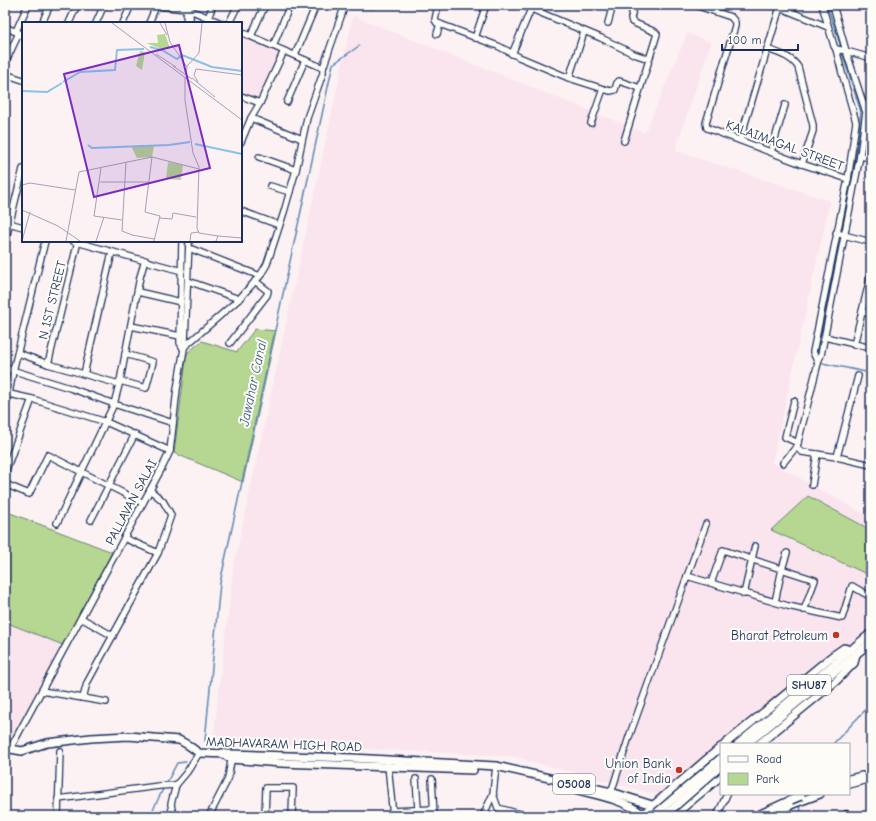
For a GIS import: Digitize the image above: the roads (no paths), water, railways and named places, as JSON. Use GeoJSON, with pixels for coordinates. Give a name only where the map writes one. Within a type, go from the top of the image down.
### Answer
{"type":"FeatureCollection","features":[{"type":"Feature","properties":{"kind":"main road","name":"SHU87"},"geometry":{"type":"LineString","coordinates":[[739,743],[776,716],[854,652],[871,633]]}},
{"type":"Feature","properties":{"kind":"main road","name":"SHU87"},"geometry":{"type":"LineString","coordinates":[[854,652],[871,642]]}},
{"type":"Feature","properties":{"kind":"main road"},"geometry":{"type":"LineString","coordinates":[[726,743],[831,657],[844,648],[854,652],[854,663],[836,681],[760,743]]}},
{"type":"Feature","properties":{"kind":"main road","name":"SHU87"},"geometry":{"type":"LineString","coordinates":[[747,743],[776,716]]}},
{"type":"Feature","properties":{"kind":"main road","name":"MADHAVARAM HIGH ROAD"},"geometry":{"type":"LineString","coordinates":[[8,749],[22,751],[47,743],[128,736],[179,740],[198,753],[222,753],[232,757]]}},
{"type":"Feature","properties":{"kind":"main road"},"geometry":{"type":"LineString","coordinates":[[641,815],[720,748]]}},
{"type":"Feature","properties":{"kind":"main road"},"geometry":{"type":"LineString","coordinates":[[232,757],[496,768]]}},
{"type":"Feature","properties":{"kind":"main road"},"geometry":{"type":"LineString","coordinates":[[653,816],[720,759]]}},
{"type":"Feature","properties":{"kind":"main road"},"geometry":{"type":"LineString","coordinates":[[664,816],[720,767]]}},
{"type":"Feature","properties":{"kind":"main road","name":"O5008"},"geometry":{"type":"LineString","coordinates":[[496,768],[652,805]]}},
{"type":"Feature","properties":{"kind":"main road"},"geometry":{"type":"LineString","coordinates":[[850,779],[871,774]]}},
{"type":"Feature","properties":{"kind":"main road"},"geometry":{"type":"LineString","coordinates":[[673,816],[720,777]]}},
{"type":"Feature","properties":{"kind":"main road"},"geometry":{"type":"LineString","coordinates":[[850,784],[871,778]]}},
{"type":"Feature","properties":{"kind":"main road"},"geometry":{"type":"LineString","coordinates":[[679,783],[694,800]]}},
{"type":"Feature","properties":{"kind":"main road"},"geometry":{"type":"LineString","coordinates":[[756,816],[803,797],[814,795]]}},
{"type":"Feature","properties":{"kind":"main road","name":"O5008"},"geometry":{"type":"LineString","coordinates":[[610,796],[632,807],[641,815]]}},
{"type":"Feature","properties":{"kind":"main road"},"geometry":{"type":"LineString","coordinates":[[770,816],[792,802]]}},
{"type":"Feature","properties":{"kind":"street"},"geometry":{"type":"LineString","coordinates":[[23,22],[28,5]]}},
{"type":"Feature","properties":{"kind":"street"},"geometry":{"type":"LineString","coordinates":[[42,22],[50,5]]}},
{"type":"Feature","properties":{"kind":"street"},"geometry":{"type":"LineString","coordinates":[[69,22],[77,5]]}},
{"type":"Feature","properties":{"kind":"street"},"geometry":{"type":"LineString","coordinates":[[96,22],[104,5]]}},
{"type":"Feature","properties":{"kind":"street"},"geometry":{"type":"LineString","coordinates":[[123,22],[131,5]]}},
{"type":"Feature","properties":{"kind":"street"},"geometry":{"type":"LineString","coordinates":[[148,5],[188,7],[218,22]]}},
{"type":"Feature","properties":{"kind":"street"},"geometry":{"type":"LineString","coordinates":[[208,18],[213,5]]}},
{"type":"Feature","properties":{"kind":"street"},"geometry":{"type":"LineString","coordinates":[[230,22],[238,5]]}},
{"type":"Feature","properties":{"kind":"street"},"geometry":{"type":"LineString","coordinates":[[251,36],[265,5]]}},
{"type":"Feature","properties":{"kind":"street"},"geometry":{"type":"LineString","coordinates":[[273,46],[290,5]]}},
{"type":"Feature","properties":{"kind":"street"},"geometry":{"type":"LineString","coordinates":[[295,55],[316,5]]}},
{"type":"Feature","properties":{"kind":"street"},"geometry":{"type":"LineString","coordinates":[[180,242],[182,271],[180,343],[183,348],[238,299],[260,276],[269,258],[296,170],[307,118],[345,5]]}},
{"type":"Feature","properties":{"kind":"street"},"geometry":{"type":"LineString","coordinates":[[438,5],[434,20],[437,23],[498,46],[512,54],[569,78],[612,91],[615,90],[617,83],[620,81],[640,88]]}},
{"type":"Feature","properties":{"kind":"street"},"geometry":{"type":"LineString","coordinates":[[474,38],[486,5]]}},
{"type":"Feature","properties":{"kind":"street"},"geometry":{"type":"LineString","coordinates":[[522,5],[634,54],[649,59]]}},
{"type":"Feature","properties":{"kind":"street"},"geometry":{"type":"LineString","coordinates":[[608,23],[613,5]]}},
{"type":"Feature","properties":{"kind":"street"},"geometry":{"type":"LineString","coordinates":[[624,141],[657,34],[632,22],[631,18],[634,5]]}},
{"type":"Feature","properties":{"kind":"street","name":"KALAIMAGAL STREET"},"geometry":{"type":"LineString","coordinates":[[695,5],[731,17],[735,22],[706,123],[707,128],[802,164],[848,179],[813,352],[819,359]]}},
{"type":"Feature","properties":{"kind":"street"},"geometry":{"type":"LineString","coordinates":[[822,5],[856,122],[848,179]]}},
{"type":"Feature","properties":{"kind":"street","name":"KALAIMAGAL STREET"},"geometry":{"type":"LineString","coordinates":[[798,445],[825,337],[835,277],[860,156],[866,112],[845,51],[833,5]]}},
{"type":"Feature","properties":{"kind":"street"},"geometry":{"type":"LineString","coordinates":[[150,22],[160,6]]}},
{"type":"Feature","properties":{"kind":"street"},"geometry":{"type":"LineString","coordinates":[[740,140],[767,49],[777,6],[828,26]]}},
{"type":"Feature","properties":{"kind":"street"},"geometry":{"type":"LineString","coordinates":[[186,22],[188,7]]}},
{"type":"Feature","properties":{"kind":"street"},"geometry":{"type":"LineString","coordinates":[[188,7],[190,22]]}},
{"type":"Feature","properties":{"kind":"street"},"geometry":{"type":"LineString","coordinates":[[512,54],[531,9]]}},
{"type":"Feature","properties":{"kind":"street"},"geometry":{"type":"LineString","coordinates":[[437,34],[440,24]]}},
{"type":"Feature","properties":{"kind":"street"},"geometry":{"type":"LineString","coordinates":[[5,27],[19,33],[5,63]]}},
{"type":"Feature","properties":{"kind":"street"},"geometry":{"type":"LineString","coordinates":[[242,32],[323,68]]}},
{"type":"Feature","properties":{"kind":"street"},"geometry":{"type":"LineString","coordinates":[[569,78],[584,32]]}},
{"type":"Feature","properties":{"kind":"street"},"geometry":{"type":"LineString","coordinates":[[767,49],[789,58],[795,62],[798,67],[813,125],[813,131],[802,164]]}},
{"type":"Feature","properties":{"kind":"street"},"geometry":{"type":"LineString","coordinates":[[836,49],[871,58]]}},
{"type":"Feature","properties":{"kind":"street"},"geometry":{"type":"LineString","coordinates":[[242,139],[284,51]]}},
{"type":"Feature","properties":{"kind":"street"},"geometry":{"type":"LineString","coordinates":[[287,102],[305,60]]}},
{"type":"Feature","properties":{"kind":"street"},"geometry":{"type":"LineString","coordinates":[[5,74],[22,80]]}},
{"type":"Feature","properties":{"kind":"street"},"geometry":{"type":"LineString","coordinates":[[591,123],[603,89]]}},
{"type":"Feature","properties":{"kind":"street"},"geometry":{"type":"LineString","coordinates":[[242,96],[260,103]]}},
{"type":"Feature","properties":{"kind":"street"},"geometry":{"type":"LineString","coordinates":[[864,109],[871,102]]}},
{"type":"Feature","properties":{"kind":"street"},"geometry":{"type":"LineString","coordinates":[[771,152],[785,105]]}},
{"type":"Feature","properties":{"kind":"street"},"geometry":{"type":"LineString","coordinates":[[251,118],[302,138]]}},
{"type":"Feature","properties":{"kind":"street"},"geometry":{"type":"LineString","coordinates":[[860,156],[871,158]]}},
{"type":"Feature","properties":{"kind":"street"},"geometry":{"type":"LineString","coordinates":[[259,157],[296,170]]}},
{"type":"Feature","properties":{"kind":"street"},"geometry":{"type":"LineString","coordinates":[[5,242],[7,223],[22,173]]}},
{"type":"Feature","properties":{"kind":"street"},"geometry":{"type":"LineString","coordinates":[[270,186],[290,192]]}},
{"type":"Feature","properties":{"kind":"street"},"geometry":{"type":"LineString","coordinates":[[242,211],[279,225]]}},
{"type":"Feature","properties":{"kind":"street"},"geometry":{"type":"LineString","coordinates":[[7,223],[22,227]]}},
{"type":"Feature","properties":{"kind":"street"},"geometry":{"type":"LineString","coordinates":[[837,233],[871,242]]}},
{"type":"Feature","properties":{"kind":"street"},"geometry":{"type":"LineString","coordinates":[[5,406],[45,242]]}},
{"type":"Feature","properties":{"kind":"street","name":"N 1ST STREET"},"geometry":{"type":"LineString","coordinates":[[48,364],[76,242]]}},
{"type":"Feature","properties":{"kind":"street"},"geometry":{"type":"LineString","coordinates":[[79,242],[182,271]]}},
{"type":"Feature","properties":{"kind":"street","name":"PALLAVAN SALAI"},"geometry":{"type":"LineString","coordinates":[[8,749],[42,691],[170,451],[185,336],[189,242]]}},
{"type":"Feature","properties":{"kind":"street"},"geometry":{"type":"LineString","coordinates":[[189,248],[260,276]]}},
{"type":"Feature","properties":{"kind":"street"},"geometry":{"type":"LineString","coordinates":[[84,374],[112,252]]}},
{"type":"Feature","properties":{"kind":"street"},"geometry":{"type":"LineString","coordinates":[[57,523],[114,404],[146,260]]}},
{"type":"Feature","properties":{"kind":"street"},"geometry":{"type":"LineString","coordinates":[[854,345],[871,276]]}},
{"type":"Feature","properties":{"kind":"street"},"geometry":{"type":"LineString","coordinates":[[188,281],[238,299]]}},
{"type":"Feature","properties":{"kind":"street"},"geometry":{"type":"LineString","coordinates":[[230,343],[267,295],[268,291],[266,288],[255,281]]}},
{"type":"Feature","properties":{"kind":"street"},"geometry":{"type":"LineString","coordinates":[[138,292],[181,302]]}},
{"type":"Feature","properties":{"kind":"street"},"geometry":{"type":"LineString","coordinates":[[862,312],[871,314]]}},
{"type":"Feature","properties":{"kind":"street"},"geometry":{"type":"LineString","coordinates":[[131,326],[180,336]]}},
{"type":"Feature","properties":{"kind":"street"},"geometry":{"type":"LineString","coordinates":[[825,337],[871,348]]}},
{"type":"Feature","properties":{"kind":"street"},"geometry":{"type":"LineString","coordinates":[[18,353],[48,364],[84,374],[146,388],[153,362],[125,354]]}},
{"type":"Feature","properties":{"kind":"street"},"geometry":{"type":"LineString","coordinates":[[5,368],[70,388],[173,423]]}},
{"type":"Feature","properties":{"kind":"street"},"geometry":{"type":"LineString","coordinates":[[837,458],[858,376]]}},
{"type":"Feature","properties":{"kind":"street"},"geometry":{"type":"LineString","coordinates":[[7,394],[32,399],[106,422],[170,451]]}},
{"type":"Feature","properties":{"kind":"street"},"geometry":{"type":"LineString","coordinates":[[6,470],[32,399]]}},
{"type":"Feature","properties":{"kind":"street"},"geometry":{"type":"LineString","coordinates":[[794,401],[784,436],[798,445],[799,450],[802,452],[871,465]]}},
{"type":"Feature","properties":{"kind":"street"},"geometry":{"type":"LineString","coordinates":[[91,520],[108,484],[135,434]]}},
{"type":"Feature","properties":{"kind":"street"},"geometry":{"type":"LineString","coordinates":[[783,463],[798,445]]}},
{"type":"Feature","properties":{"kind":"street"},"geometry":{"type":"LineString","coordinates":[[812,485],[817,454]]}},
{"type":"Feature","properties":{"kind":"street"},"geometry":{"type":"LineString","coordinates":[[5,484],[29,494],[48,455],[143,503]]}},
{"type":"Feature","properties":{"kind":"street"},"geometry":{"type":"LineString","coordinates":[[83,698],[87,683],[158,553],[171,515],[163,501],[150,490]]}},
{"type":"Feature","properties":{"kind":"street"},"geometry":{"type":"LineString","coordinates":[[610,796],[629,737],[706,524]]}},
{"type":"Feature","properties":{"kind":"street"},"geometry":{"type":"LineString","coordinates":[[124,538],[158,553]]}},
{"type":"Feature","properties":{"kind":"street"},"geometry":{"type":"LineString","coordinates":[[744,594],[755,546]]}},
{"type":"Feature","properties":{"kind":"street"},"geometry":{"type":"LineString","coordinates":[[711,583],[722,550],[782,568],[815,580],[804,610]]}},
{"type":"Feature","properties":{"kind":"street"},"geometry":{"type":"LineString","coordinates":[[775,602],[782,568],[787,553]]}},
{"type":"Feature","properties":{"kind":"street"},"geometry":{"type":"LineString","coordinates":[[687,576],[744,594],[804,610],[842,618],[852,586],[871,597]]}},
{"type":"Feature","properties":{"kind":"street"},"geometry":{"type":"LineString","coordinates":[[81,618],[112,636]]}},
{"type":"Feature","properties":{"kind":"street"},"geometry":{"type":"LineString","coordinates":[[42,691],[106,702]]}},
{"type":"Feature","properties":{"kind":"street"},"geometry":{"type":"LineString","coordinates":[[58,816],[60,751]]}},
{"type":"Feature","properties":{"kind":"street"},"geometry":{"type":"LineString","coordinates":[[173,816],[171,804],[176,785],[187,772],[198,753]]}},
{"type":"Feature","properties":{"kind":"street"},"geometry":{"type":"LineString","coordinates":[[209,816],[228,779],[232,757]]}},
{"type":"Feature","properties":{"kind":"street"},"geometry":{"type":"LineString","coordinates":[[388,763],[392,814],[418,809],[434,809]]}},
{"type":"Feature","properties":{"kind":"street"},"geometry":{"type":"LineString","coordinates":[[483,816],[493,794],[496,768]]}},
{"type":"Feature","properties":{"kind":"street"},"geometry":{"type":"LineString","coordinates":[[416,778],[418,809]]}},
{"type":"Feature","properties":{"kind":"street"},"geometry":{"type":"LineString","coordinates":[[432,779],[434,816]]}},
{"type":"Feature","properties":{"kind":"street"},"geometry":{"type":"LineString","coordinates":[[58,799],[176,785]]}},
{"type":"Feature","properties":{"kind":"street"},"geometry":{"type":"LineString","coordinates":[[265,816],[266,788],[293,788],[292,816]]}},
{"type":"Feature","properties":{"kind":"street"},"geometry":{"type":"LineString","coordinates":[[493,794],[498,808],[528,816]]}},
{"type":"Feature","properties":{"kind":"street"},"geometry":{"type":"LineString","coordinates":[[717,816],[726,795]]}},
{"type":"Feature","properties":{"kind":"waterway"},"geometry":{"type":"LineString","coordinates":[[827,5],[841,47]]}},
{"type":"Feature","properties":{"kind":"waterway","name":"Jawahar Canal"},"geometry":{"type":"LineString","coordinates":[[205,741],[220,583],[333,64],[359,46]]}},
{"type":"Feature","properties":{"kind":"waterway"},"geometry":{"type":"LineString","coordinates":[[841,232],[853,175],[861,112],[842,53]]}},
{"type":"Feature","properties":{"kind":"waterway"},"geometry":{"type":"LineString","coordinates":[[819,356],[817,352],[841,236]]}},
{"type":"Feature","properties":{"kind":"waterway"},"geometry":{"type":"LineString","coordinates":[[821,359],[822,363],[871,373]]}},
{"type":"Feature","properties":{"kind":"waterway"},"geometry":{"type":"LineString","coordinates":[[834,743],[871,704]]}},
{"type":"Feature","properties":{"kind":"waterway","name":"Jawahar Canal"},"geometry":{"type":"LineString","coordinates":[[166,784],[177,763],[186,762]]}},
{"type":"Feature","properties":{"kind":"waterway","name":"Jawahar Canal"},"geometry":{"type":"LineString","coordinates":[[150,816],[164,787]]}},
{"type":"Feature","properties":{"kind":"waterway"},"geometry":{"type":"LineString","coordinates":[[798,804],[803,816]]}},
{"type":"Feature","properties":{"kind":"place","name":"Bharat Petroleum"},"geometry":{"type":"Point","coordinates":[836,635]}},
{"type":"Feature","properties":{"kind":"place","name":"Union Bank of India"},"geometry":{"type":"Point","coordinates":[679,770]}}]}
